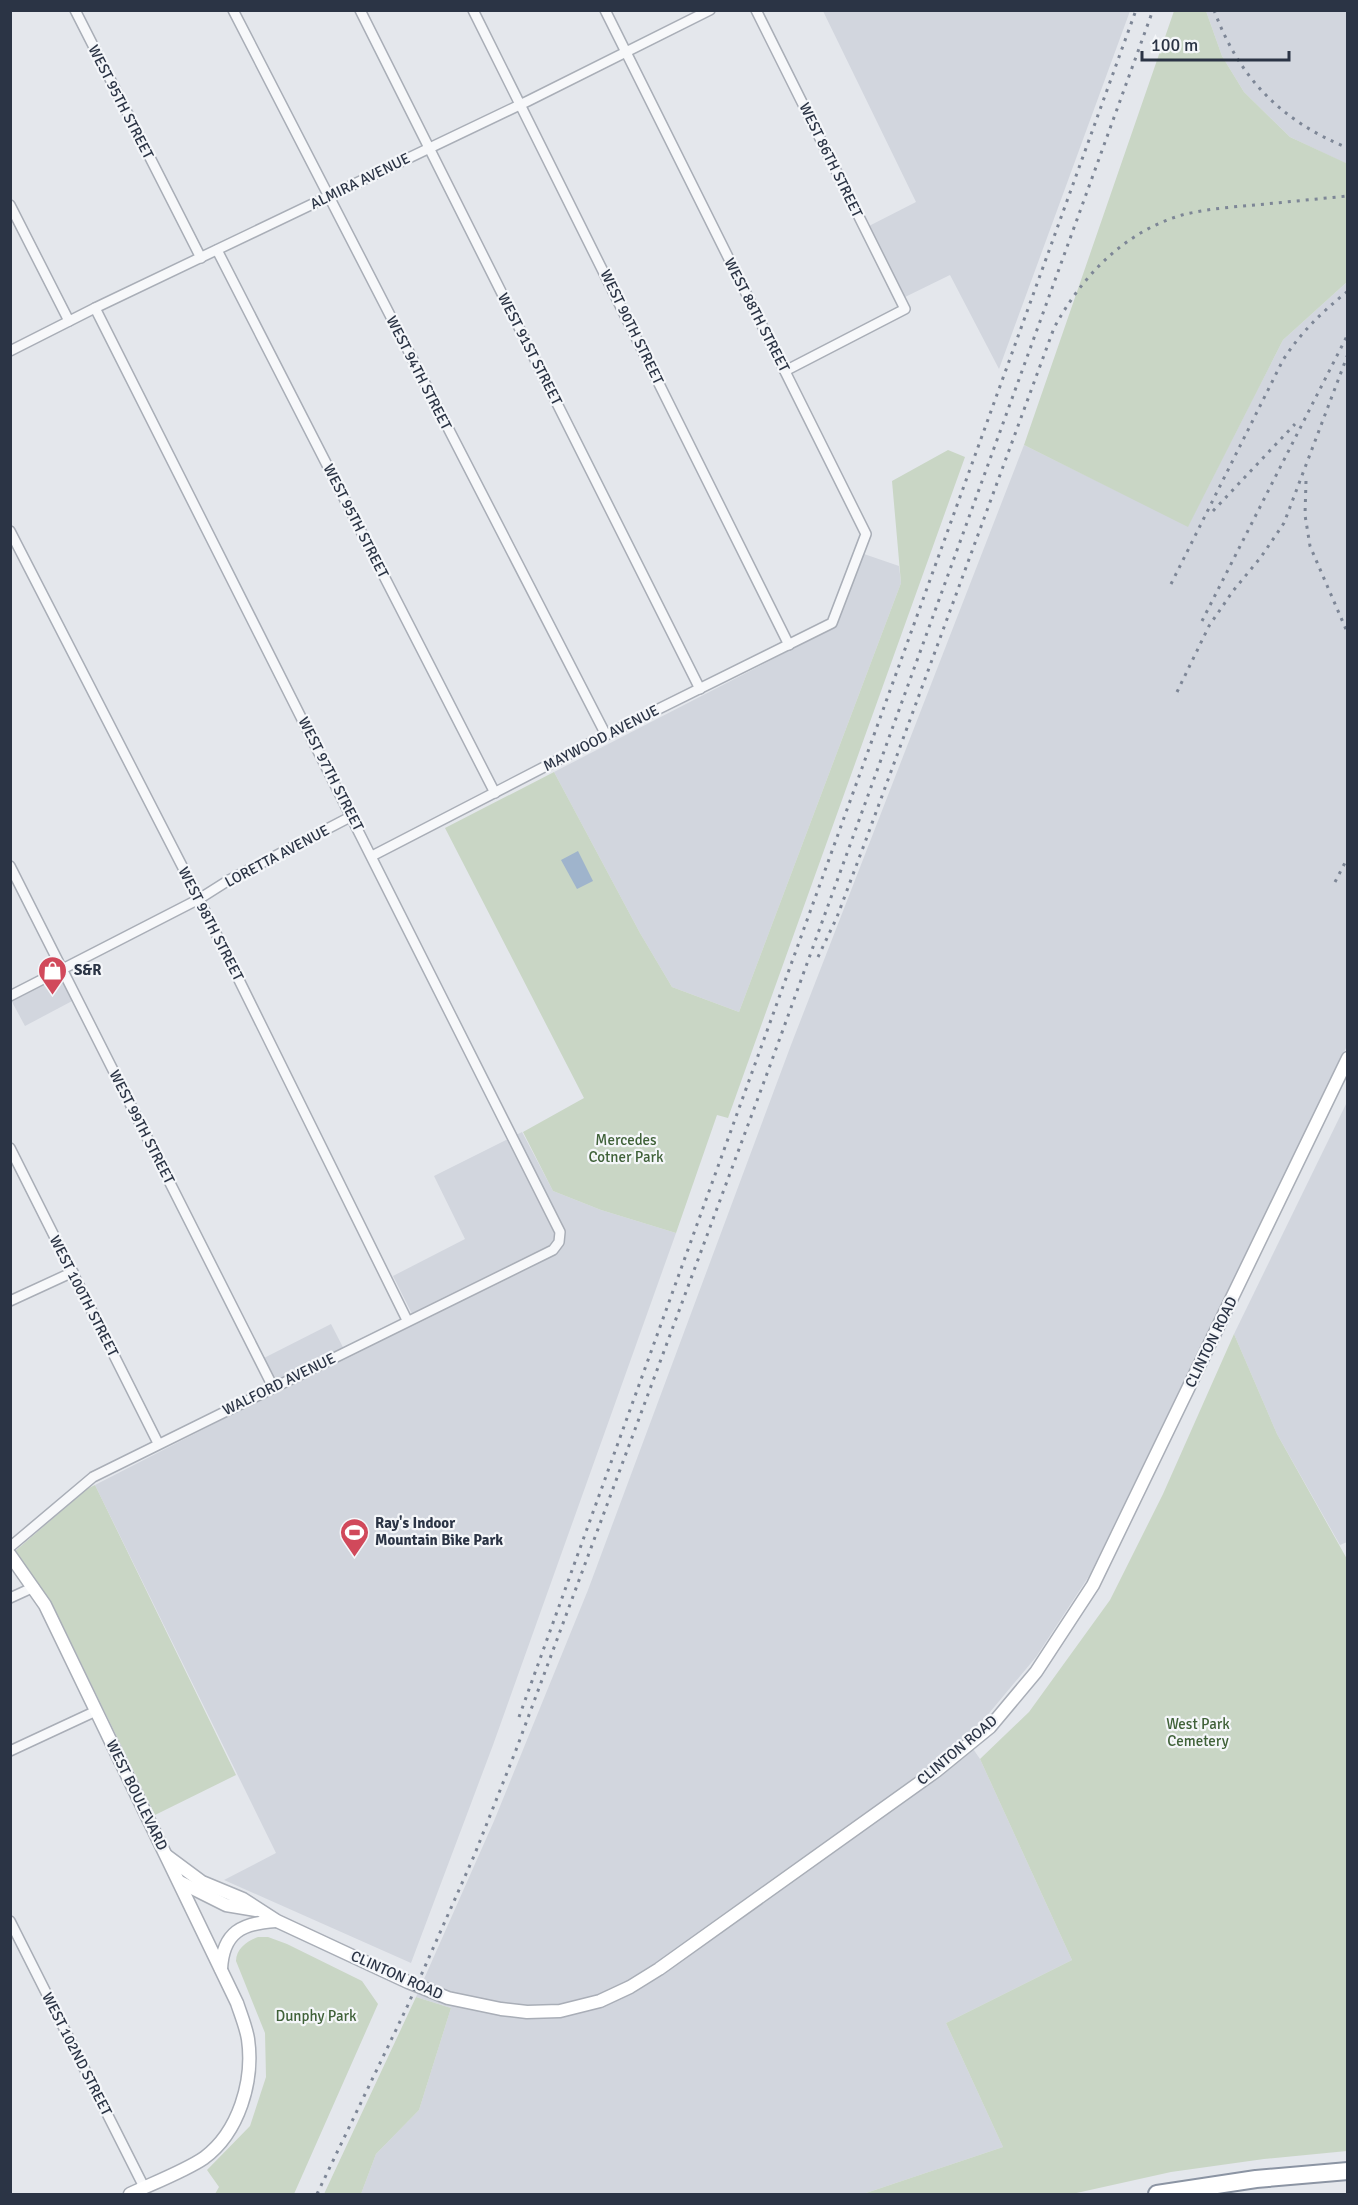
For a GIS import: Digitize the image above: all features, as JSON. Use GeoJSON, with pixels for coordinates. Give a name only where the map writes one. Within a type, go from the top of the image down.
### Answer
{"type":"FeatureCollection","features":[{"type":"Feature","properties":{"kind":"highway"},"geometry":{"type":"LineString","coordinates":[[1157,2194],[1256,2179],[1347,2171]]}},
{"type":"Feature","properties":{"kind":"street","name":"WEST 95TH STREET"},"geometry":{"type":"LineString","coordinates":[[75,10],[201,258]]}},
{"type":"Feature","properties":{"kind":"street","name":"WEST 94TH STREET"},"geometry":{"type":"LineString","coordinates":[[232,10],[606,735]]}},
{"type":"Feature","properties":{"kind":"street","name":"WEST 91ST STREET"},"geometry":{"type":"LineString","coordinates":[[360,10],[700,688]]}},
{"type":"Feature","properties":{"kind":"street","name":"WEST 90TH STREET"},"geometry":{"type":"LineString","coordinates":[[473,10],[789,645]]}},
{"type":"Feature","properties":{"kind":"street","name":"WEST 88TH STREET"},"geometry":{"type":"LineString","coordinates":[[605,10],[866,534],[832,623]]}},
{"type":"Feature","properties":{"kind":"street","name":"ALMIRA AVENUE"},"geometry":{"type":"LineString","coordinates":[[10,351],[710,10]]}},
{"type":"Feature","properties":{"kind":"street","name":"WEST 86TH STREET"},"geometry":{"type":"LineString","coordinates":[[756,10],[905,309],[785,371]]}},
{"type":"Feature","properties":{"kind":"street"},"geometry":{"type":"LineString","coordinates":[[10,205],[69,321]]}},
{"type":"Feature","properties":{"kind":"street","name":"WEST 95TH STREET"},"geometry":{"type":"LineString","coordinates":[[216,250],[495,793]]}},
{"type":"Feature","properties":{"kind":"street","name":"WEST 97TH STREET"},"geometry":{"type":"LineString","coordinates":[[95,308],[560,1232],[559,1242]]}},
{"type":"Feature","properties":{"kind":"street","name":"WEST 98TH STREET"},"geometry":{"type":"LineString","coordinates":[[10,531],[199,899],[407,1320]]}},
{"type":"Feature","properties":{"kind":"street","name":"MAYWOOD AVENUE"},"geometry":{"type":"LineString","coordinates":[[372,856],[606,735],[832,623]]}},
{"type":"Feature","properties":{"kind":"street","name":"LORETTA AVENUE"},"geometry":{"type":"LineString","coordinates":[[10,996],[199,899],[229,880],[352,816]]}},
{"type":"Feature","properties":{"kind":"street","name":"WEST 99TH STREET"},"geometry":{"type":"LineString","coordinates":[[10,866],[273,1387]]}},
{"type":"Feature","properties":{"kind":"street","name":"CLINTON ROAD"},"geometry":{"type":"LineString","coordinates":[[167,1856],[199,1887],[226,1905],[259,1910],[277,1921],[408,1982],[448,1998],[501,2009],[527,2012],[560,2011],[600,2001],[630,1987],[659,1969],[936,1771],[990,1726],[1028,1681],[1093,1584],[1347,1059]]}},
{"type":"Feature","properties":{"kind":"street","name":"WEST 100TH STREET"},"geometry":{"type":"LineString","coordinates":[[10,1148],[158,1443]]}},
{"type":"Feature","properties":{"kind":"street","name":"WALFORD AVENUE"},"geometry":{"type":"LineString","coordinates":[[10,1547],[93,1477],[407,1320],[553,1250],[559,1242]]}},
{"type":"Feature","properties":{"kind":"street"},"geometry":{"type":"LineString","coordinates":[[10,1301],[73,1272]]}},
{"type":"Feature","properties":{"kind":"street","name":"WEST BOULEVARD"},"geometry":{"type":"LineString","coordinates":[[10,1555],[45,1605],[237,2003],[248,2041],[247,2084],[239,2111],[226,2137],[203,2158],[130,2194]]}},
{"type":"Feature","properties":{"kind":"street"},"geometry":{"type":"LineString","coordinates":[[10,1598],[34,1587]]}},
{"type":"Feature","properties":{"kind":"street"},"geometry":{"type":"LineString","coordinates":[[10,1751],[96,1711]]}},
{"type":"Feature","properties":{"kind":"street","name":"CLINTON ROAD"},"geometry":{"type":"LineString","coordinates":[[179,1882],[199,1887]]}},
{"type":"Feature","properties":{"kind":"street","name":"WEST 102ND STREET"},"geometry":{"type":"LineString","coordinates":[[10,1921],[144,2187]]}},
{"type":"Feature","properties":{"kind":"street"},"geometry":{"type":"LineString","coordinates":[[221,1971],[222,1955],[226,1945],[239,1930],[248,1924],[277,1921]]}},
{"type":"Feature","properties":{"kind":"shaded area"},"geometry":{"type":"Polygon","coordinates":[[[823,11],[1130,11],[999,369],[950,275],[903,298],[869,226],[916,202],[823,11]]]}},
{"type":"Feature","properties":{"kind":"shaded area"},"geometry":{"type":"Polygon","coordinates":[[[1206,11],[1347,11],[1347,164],[1290,137],[1244,92],[1222,56],[1206,11]]]}},
{"type":"Feature","properties":{"kind":"shaded area"},"geometry":{"type":"Polygon","coordinates":[[[1347,282],[1347,1046],[1089,1576],[1036,1657],[985,1718],[965,1737],[980,1759],[1072,1960],[946,2023],[1003,2147],[863,2194],[361,2194],[376,2154],[419,2110],[451,2008],[416,1997],[494,1821],[588,1590],[791,1045],[1024,445],[1188,526],[1283,340],[1347,282]]]}},
{"type":"Feature","properties":{"kind":"shaded area"},"geometry":{"type":"Polygon","coordinates":[[[864,554],[899,566],[901,583],[739,1012],[672,987],[640,933],[554,772],[835,627],[864,554]]]}},
{"type":"Feature","properties":{"kind":"shaded area"},"geometry":{"type":"Polygon","coordinates":[[[61,974],[74,1000],[25,1026],[11,1000],[61,974]]]}},
{"type":"Feature","properties":{"kind":"shaded area"},"geometry":{"type":"Polygon","coordinates":[[[1347,1102],[1347,1542],[1340,1545],[1277,1434],[1234,1334],[1347,1102]]]}},
{"type":"Feature","properties":{"kind":"shaded area"},"geometry":{"type":"Polygon","coordinates":[[[522,1132],[553,1191],[601,1210],[676,1233],[493,1745],[411,1963],[224,1880],[276,1853],[95,1485],[280,1390],[264,1358],[331,1324],[347,1355],[415,1320],[393,1276],[465,1239],[434,1176],[522,1132]]]}},
{"type":"Feature","properties":{"kind":"green space"},"geometry":{"type":"Polygon","coordinates":[[[1174,11],[1206,11],[1222,56],[1244,92],[1290,137],[1348,164],[1347,282],[1283,340],[1188,527],[1024,445],[1174,11]]]}},
{"type":"Feature","properties":{"kind":"green space","name":"Mercedes Cotner Park"},"geometry":{"type":"Polygon","coordinates":[[[948,450],[965,457],[728,1118],[717,1115],[676,1233],[601,1210],[553,1191],[523,1132],[584,1098],[445,828],[554,772],[640,933],[672,987],[739,1012],[901,583],[892,481],[948,450]]]}},
{"type":"Feature","properties":{"kind":"green space","name":"West Park Cemetery"},"geometry":{"type":"Polygon","coordinates":[[[1234,1334],[1277,1434],[1347,1559],[1347,2151],[1264,2159],[1171,2172],[1072,2194],[863,2194],[1003,2147],[946,2023],[1072,1960],[980,1759],[1029,1712],[1110,1600],[1163,1494],[1234,1334]]]}},
{"type":"Feature","properties":{"kind":"green space"},"geometry":{"type":"Polygon","coordinates":[[[95,1485],[236,1775],[155,1815],[64,1628],[42,1591],[14,1552],[87,1489],[95,1485]]]}},
{"type":"Feature","properties":{"kind":"green space","name":"Dunphy Park"},"geometry":{"type":"Polygon","coordinates":[[[258,1937],[268,1937],[287,1944],[362,1981],[378,2004],[294,2194],[215,2194],[219,2187],[207,2170],[250,2126],[266,2077],[265,2033],[236,1961],[243,1946],[258,1937]]]}},
{"type":"Feature","properties":{"kind":"green space"},"geometry":{"type":"Polygon","coordinates":[[[416,1997],[451,2008],[419,2110],[376,2154],[361,2194],[324,2194],[416,1997]]]}},
{"type":"Feature","properties":{"kind":"water"},"geometry":{"type":"Polygon","coordinates":[[[578,851],[593,881],[577,889],[561,860],[578,851]]]}},
{"type":"Feature","properties":{"kind":"railway"},"geometry":{"type":"LineString","coordinates":[[519,1717],[1136,10]]}},
{"type":"Feature","properties":{"kind":"railway"},"geometry":{"type":"LineString","coordinates":[[317,2194],[407,2007],[474,1856],[516,1750],[768,1071],[1153,10]]}},
{"type":"Feature","properties":{"kind":"railway"},"geometry":{"type":"LineString","coordinates":[[1214,10],[1236,56],[1265,94],[1302,125],[1348,148]]}},
{"type":"Feature","properties":{"kind":"railway"},"geometry":{"type":"LineString","coordinates":[[818,957],[837,917],[1054,328],[1065,309],[1107,258],[1141,233],[1161,223],[1182,215],[1218,208],[1348,196]]}},
{"type":"Feature","properties":{"kind":"railway"},"geometry":{"type":"LineString","coordinates":[[1171,584],[1283,360],[1313,323],[1348,291]]}},
{"type":"Feature","properties":{"kind":"railway"},"geometry":{"type":"LineString","coordinates":[[1202,621],[1348,334]]}},
{"type":"Feature","properties":{"kind":"railway"},"geometry":{"type":"LineString","coordinates":[[1177,692],[1209,626],[1284,523],[1348,354]]}},
{"type":"Feature","properties":{"kind":"railway"},"geometry":{"type":"LineString","coordinates":[[1213,511],[1295,424]]}},
{"type":"Feature","properties":{"kind":"railway"},"geometry":{"type":"LineString","coordinates":[[1306,481],[1305,515],[1310,546],[1348,634]]}},
{"type":"Feature","properties":{"kind":"railway"},"geometry":{"type":"LineString","coordinates":[[1335,882],[1348,857]]}},
{"type":"Feature","properties":{"kind":"place","name":"S&R"},"geometry":{"type":"Point","coordinates":[53,996]}},
{"type":"Feature","properties":{"kind":"place","name":"Ray's Indoor Mountain Bike Park"},"geometry":{"type":"Point","coordinates":[354,1558]}}]}
